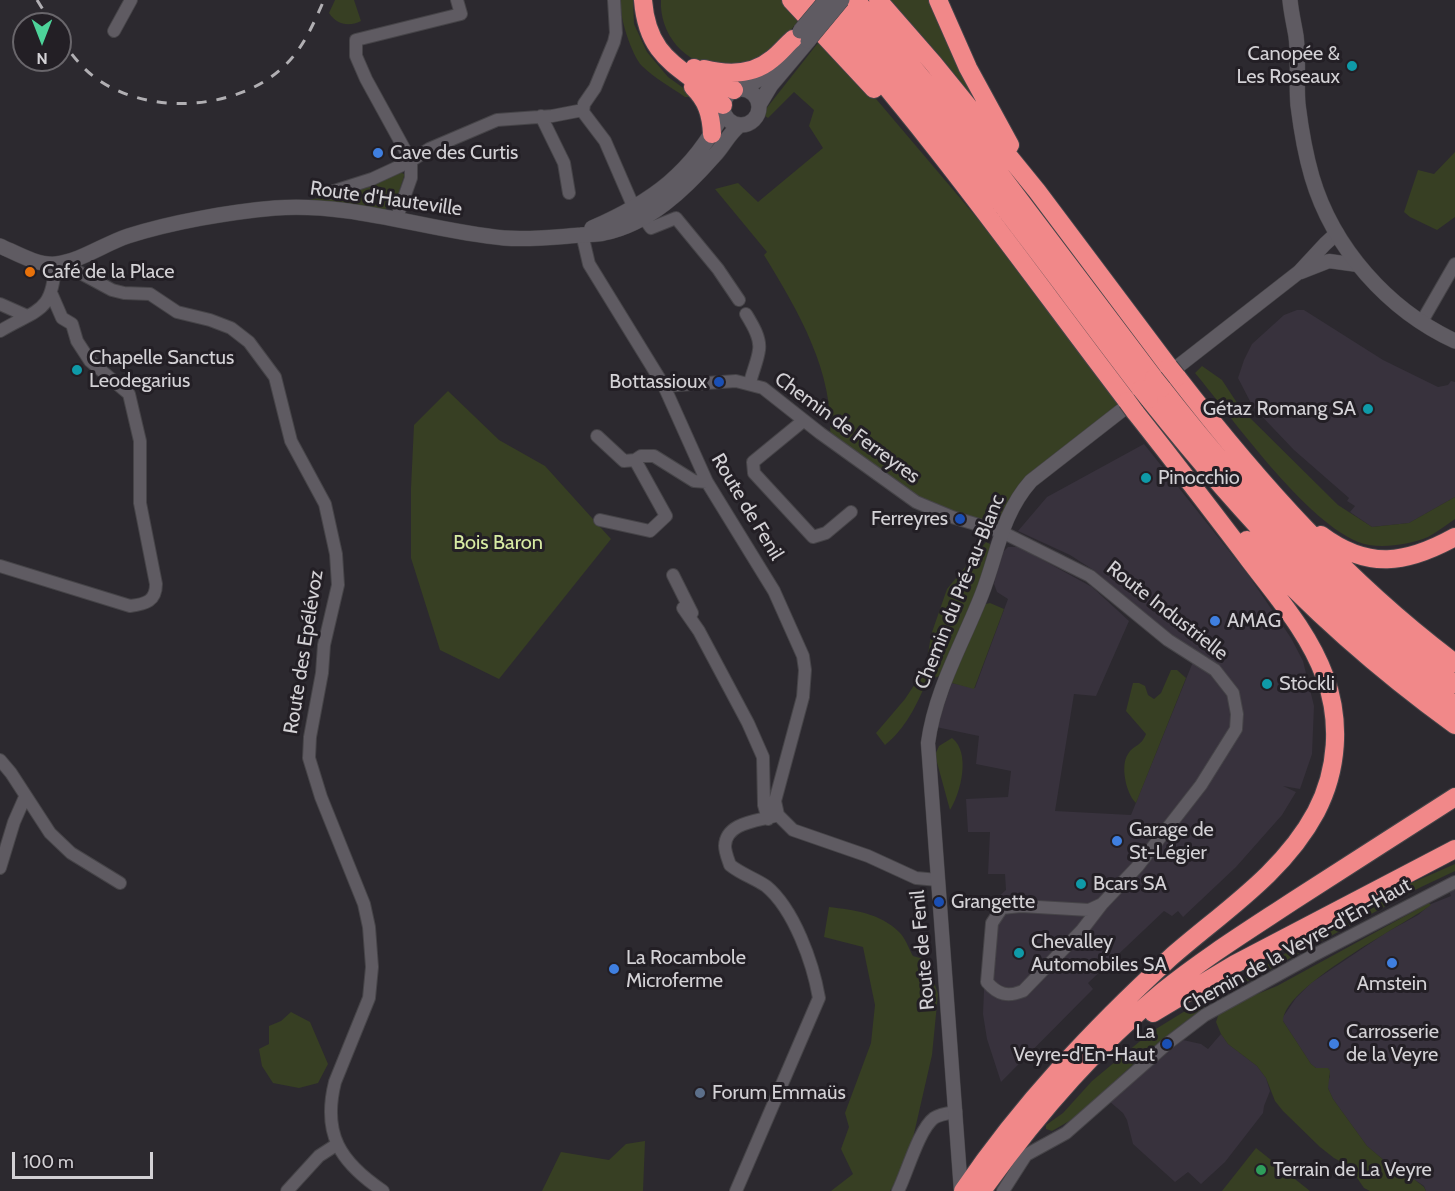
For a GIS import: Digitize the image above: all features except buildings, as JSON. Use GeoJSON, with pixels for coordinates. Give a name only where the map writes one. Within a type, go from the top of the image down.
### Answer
{"type":"FeatureCollection","features":[{"type":"Feature","properties":{"kind":"highway"},"geometry":{"type":"LineString","coordinates":[[643,0],[647,28],[652,39],[668,60],[684,67],[730,99]]}},
{"type":"Feature","properties":{"kind":"highway"},"geometry":{"type":"LineString","coordinates":[[655,0],[656,18],[663,36],[677,54],[707,107],[712,134]]}},
{"type":"Feature","properties":{"kind":"highway"},"geometry":{"type":"LineString","coordinates":[[791,0],[1313,562],[1378,622],[1455,684]]}},
{"type":"Feature","properties":{"kind":"highway"},"geometry":{"type":"LineString","coordinates":[[811,0],[890,90],[969,193]]}},
{"type":"Feature","properties":{"kind":"highway"},"geometry":{"type":"LineString","coordinates":[[833,0],[908,86],[1152,389],[1237,451],[1357,581],[1411,629],[1455,663]]}},
{"type":"Feature","properties":{"kind":"highway"},"geometry":{"type":"LineString","coordinates":[[856,0],[975,141],[1228,495],[1307,580],[1364,633],[1455,705]]}},
{"type":"Feature","properties":{"kind":"highway"},"geometry":{"type":"LineString","coordinates":[[878,0],[940,71],[1037,191]]}},
{"type":"Feature","properties":{"kind":"highway"},"geometry":{"type":"LineString","coordinates":[[938,0],[968,68],[1152,389],[1171,456],[1296,622],[1316,655],[1329,689],[1334,713],[1335,739],[1333,764],[1317,811],[1288,853],[1261,881],[1171,958],[1096,1030],[1024,1108],[962,1191]]}},
{"type":"Feature","properties":{"kind":"highway"},"geometry":{"type":"LineString","coordinates":[[684,67],[720,73],[748,71],[765,64],[800,37]]}},
{"type":"Feature","properties":{"kind":"highway"},"geometry":{"type":"LineString","coordinates":[[1171,456],[1260,554],[1315,610],[1382,669],[1455,725]]}},
{"type":"Feature","properties":{"kind":"highway"},"geometry":{"type":"LineString","coordinates":[[1283,503],[1333,543],[1352,553],[1369,558],[1388,560],[1407,557],[1431,549],[1455,537]]}},
{"type":"Feature","properties":{"kind":"highway"},"geometry":{"type":"LineString","coordinates":[[1096,1030],[1218,939],[1455,783]]}},
{"type":"Feature","properties":{"kind":"highway"},"geometry":{"type":"LineString","coordinates":[[982,1191],[1043,1111],[1100,1050],[1147,1005],[1205,960],[1455,797]]}},
{"type":"Feature","properties":{"kind":"highway"},"geometry":{"type":"LineString","coordinates":[[1100,1050],[1149,1015],[1210,978],[1455,849]]}},
{"type":"Feature","properties":{"kind":"main road"},"geometry":{"type":"LineString","coordinates":[[730,99],[730,122],[747,125],[754,120],[759,105],[771,85],[826,0]]}},
{"type":"Feature","properties":{"kind":"main road"},"geometry":{"type":"LineString","coordinates":[[639,213],[683,172],[706,144],[730,99],[776,64],[800,37],[842,0]]}},
{"type":"Feature","properties":{"kind":"main road"},"geometry":{"type":"LineString","coordinates":[[1290,0],[1296,36],[1298,101],[1308,163],[1317,194],[1337,234],[1358,265],[1389,298],[1421,323],[1455,341]]}},
{"type":"Feature","properties":{"kind":"main road"},"geometry":{"type":"LineString","coordinates":[[1296,36],[1301,0]]}},
{"type":"Feature","properties":{"kind":"main road"},"geometry":{"type":"LineString","coordinates":[[730,99],[754,95],[759,105]]}},
{"type":"Feature","properties":{"kind":"main road"},"geometry":{"type":"LineString","coordinates":[[582,234],[617,218],[639,213],[691,182],[740,125]]}},
{"type":"Feature","properties":{"kind":"main road","name":"Route d'Hauteville"},"geometry":{"type":"LineString","coordinates":[[61,263],[135,234],[166,226],[288,207],[327,209],[502,237],[555,238],[582,234]]}},
{"type":"Feature","properties":{"kind":"main road"},"geometry":{"type":"LineString","coordinates":[[0,246],[34,260],[61,263]]}},
{"type":"Feature","properties":{"kind":"street"},"geometry":{"type":"LineString","coordinates":[[114,30],[131,0]]}},
{"type":"Feature","properties":{"kind":"street"},"geometry":{"type":"LineString","coordinates":[[396,219],[411,178],[411,161],[366,79],[356,56],[356,40],[461,14],[457,0]]}},
{"type":"Feature","properties":{"kind":"street"},"geometry":{"type":"LineString","coordinates":[[583,110],[597,85],[614,42],[616,27],[614,0]]}},
{"type":"Feature","properties":{"kind":"street"},"geometry":{"type":"LineString","coordinates":[[328,193],[372,179],[411,161],[429,149],[497,120],[583,110]]}},
{"type":"Feature","properties":{"kind":"street"},"geometry":{"type":"LineString","coordinates":[[583,110],[605,141],[639,213],[651,228],[676,218],[740,300]]}},
{"type":"Feature","properties":{"kind":"street"},"geometry":{"type":"LineString","coordinates":[[541,116],[564,163],[569,194]]}},
{"type":"Feature","properties":{"kind":"street","name":"Route de Fenil"},"geometry":{"type":"LineString","coordinates":[[582,234],[589,264],[664,386],[706,482],[774,591],[803,656],[805,670],[803,696],[775,801],[773,817],[806,836],[868,856],[916,878],[938,880],[962,1191]]}},
{"type":"Feature","properties":{"kind":"street","name":"Chemin du Pré-au-Blanc"},"geometry":{"type":"LineString","coordinates":[[938,880],[928,743],[931,719],[983,592],[1008,514],[1020,494],[1031,482],[1299,272],[1337,234]]}},
{"type":"Feature","properties":{"kind":"street","name":"Chemin du Pré-au-Blanc"},"geometry":{"type":"LineString","coordinates":[[1299,272],[1329,261],[1358,265]]}},
{"type":"Feature","properties":{"kind":"street"},"geometry":{"type":"LineString","coordinates":[[0,331],[45,305],[52,295],[61,263]]}},
{"type":"Feature","properties":{"kind":"street","name":"Route des Epélévoz"},"geometry":{"type":"LineString","coordinates":[[61,263],[112,290],[150,294],[177,312],[204,318],[231,328],[249,342],[275,377],[291,441],[326,504],[336,554],[338,585],[324,645],[322,678],[310,737],[309,758],[321,797],[366,912],[372,976],[369,998],[340,1068],[332,1096],[331,1115],[336,1145],[351,1166],[382,1191]]}},
{"type":"Feature","properties":{"kind":"street"},"geometry":{"type":"LineString","coordinates":[[1421,323],[1455,264]]}},
{"type":"Feature","properties":{"kind":"street"},"geometry":{"type":"LineString","coordinates":[[0,566],[130,606],[152,600],[156,593],[140,503],[140,441],[129,394],[90,361],[77,341],[72,324],[62,318],[52,295]]}},
{"type":"Feature","properties":{"kind":"street"},"geometry":{"type":"LineString","coordinates":[[0,304],[27,316]]}},
{"type":"Feature","properties":{"kind":"street"},"geometry":{"type":"LineString","coordinates":[[746,314],[758,338],[759,351],[750,383]]}},
{"type":"Feature","properties":{"kind":"street","name":"Chemin de Ferreyres"},"geometry":{"type":"LineString","coordinates":[[664,386],[736,381],[763,388],[803,421],[916,502],[952,517],[1002,532]]}},
{"type":"Feature","properties":{"kind":"street"},"geometry":{"type":"LineString","coordinates":[[803,421],[753,462],[754,473],[813,537],[826,533],[851,512]]}},
{"type":"Feature","properties":{"kind":"street"},"geometry":{"type":"LineString","coordinates":[[597,435],[624,461],[635,460],[641,456],[654,456],[694,480],[706,482]]}},
{"type":"Feature","properties":{"kind":"street"},"geometry":{"type":"LineString","coordinates":[[600,520],[650,531],[666,516],[635,460]]}},
{"type":"Feature","properties":{"kind":"street","name":"Route Industrielle"},"geometry":{"type":"LineString","coordinates":[[1002,532],[1090,576],[1168,640],[1215,670],[1233,693],[1238,714],[1236,729],[1201,785],[1138,866],[1102,904],[1082,930],[1023,991],[1011,995],[995,991],[987,982],[992,922],[1002,908],[1021,906],[1089,910],[1102,904]]}},
{"type":"Feature","properties":{"kind":"street"},"geometry":{"type":"LineString","coordinates":[[673,575],[697,621],[699,631]]}},
{"type":"Feature","properties":{"kind":"street"},"geometry":{"type":"LineString","coordinates":[[683,608],[699,631],[748,723],[763,757],[764,805],[773,817],[743,824],[729,833],[725,846],[730,865],[740,873],[754,878],[779,900],[807,950],[819,998],[736,1191]]}},
{"type":"Feature","properties":{"kind":"street"},"geometry":{"type":"LineString","coordinates":[[0,760],[50,833],[64,846],[120,883]]}},
{"type":"Feature","properties":{"kind":"street"},"geometry":{"type":"LineString","coordinates":[[0,868],[14,822],[25,797]]}},
{"type":"Feature","properties":{"kind":"street","name":"Chemin de la Veyre-d'En-Haut"},"geometry":{"type":"LineString","coordinates":[[1003,1191],[1016,1168],[1030,1152],[1066,1133],[1190,1025],[1215,1009],[1455,882]]}},
{"type":"Feature","properties":{"kind":"street"},"geometry":{"type":"LineString","coordinates":[[898,1191],[923,1132],[930,1122],[938,1116],[956,1112]]}},
{"type":"Feature","properties":{"kind":"street"},"geometry":{"type":"LineString","coordinates":[[288,1191],[319,1156],[336,1145]]}},
{"type":"Feature","properties":{"kind":"shaded area"},"geometry":{"type":"Polygon","coordinates":[[[1304,310],[1383,360],[1438,387],[1448,385],[1451,381],[1455,382],[1455,497],[1409,523],[1372,527],[1350,512],[1355,506],[1347,501],[1349,498],[1294,450],[1253,407],[1238,378],[1244,360],[1252,344],[1284,315],[1304,310]]]}},
{"type":"Feature","properties":{"kind":"shaded area"},"geometry":{"type":"Polygon","coordinates":[[[1144,444],[1249,576],[1291,638],[1303,661],[1314,706],[1312,754],[1300,789],[1283,786],[1296,792],[1282,815],[1236,867],[1183,917],[1178,911],[1172,916],[1164,911],[1088,983],[1093,989],[1001,1082],[987,1039],[983,1014],[986,944],[996,899],[1006,890],[1005,874],[988,874],[990,832],[968,832],[966,799],[1008,797],[1011,771],[976,764],[979,736],[936,727],[952,683],[975,688],[1008,599],[997,592],[994,584],[1001,554],[1008,547],[1019,547],[1092,587],[1129,621],[1096,696],[1074,694],[1055,811],[1131,815],[1197,652],[1153,623],[1095,571],[1070,555],[1018,531],[1047,497],[1144,444]]]}},
{"type":"Feature","properties":{"kind":"shaded area"},"geometry":{"type":"Polygon","coordinates":[[[1455,887],[1455,1191],[1426,1191],[1424,1186],[1399,1173],[1367,1146],[1333,1099],[1327,1082],[1330,1077],[1328,1068],[1316,1068],[1311,1064],[1283,1021],[1283,1017],[1296,998],[1311,983],[1387,932],[1418,915],[1431,904],[1451,896],[1449,890],[1455,887]]]}},
{"type":"Feature","properties":{"kind":"shaded area"},"geometry":{"type":"Polygon","coordinates":[[[1221,1034],[1228,1044],[1257,1066],[1266,1078],[1270,1091],[1263,1113],[1225,1162],[1201,1184],[1188,1172],[1175,1182],[1133,1144],[1127,1120],[1123,1113],[1109,1101],[1183,1040],[1201,1044],[1208,1049],[1221,1034]]]}},
{"type":"Feature","properties":{"kind":"green space"},"geometry":{"type":"Polygon","coordinates":[[[335,0],[354,0],[361,21],[348,24],[336,20],[329,13],[335,0]]]}},
{"type":"Feature","properties":{"kind":"green space"},"geometry":{"type":"Polygon","coordinates":[[[621,0],[633,0],[634,24],[647,52],[668,77],[693,97],[685,97],[652,74],[638,61],[624,24],[621,0]]]}},
{"type":"Feature","properties":{"kind":"green space"},"geometry":{"type":"Polygon","coordinates":[[[661,0],[784,0],[800,18],[780,44],[771,51],[735,64],[707,65],[685,54],[677,45],[664,24],[661,0]]]}},
{"type":"Feature","properties":{"kind":"green space"},"geometry":{"type":"Polygon","coordinates":[[[886,0],[932,0],[986,116],[886,0]]]}},
{"type":"Feature","properties":{"kind":"green space"},"geometry":{"type":"Polygon","coordinates":[[[821,39],[877,100],[983,225],[1124,410],[1031,481],[1002,532],[940,513],[830,441],[827,391],[812,343],[764,255],[767,252],[715,189],[738,183],[758,202],[823,148],[809,126],[814,110],[794,92],[768,118],[762,114],[821,39]]]}},
{"type":"Feature","properties":{"kind":"green space"},"geometry":{"type":"Polygon","coordinates":[[[1455,152],[1455,217],[1437,230],[1404,212],[1418,170],[1434,174],[1455,152]]]}},
{"type":"Feature","properties":{"kind":"green space"},"geometry":{"type":"Polygon","coordinates":[[[400,169],[403,174],[405,173],[396,201],[384,210],[309,200],[328,196],[400,169]]]}},
{"type":"Feature","properties":{"kind":"green space"},"geometry":{"type":"Polygon","coordinates":[[[1202,366],[1222,380],[1241,409],[1338,505],[1372,527],[1409,523],[1455,497],[1455,519],[1428,537],[1399,545],[1369,545],[1347,537],[1324,520],[1275,472],[1195,373],[1202,366]]]}},
{"type":"Feature","properties":{"kind":"green space","name":"Bois Baron"},"geometry":{"type":"Polygon","coordinates":[[[448,391],[499,440],[545,466],[611,539],[499,679],[440,650],[411,558],[414,425],[448,391]]]}},
{"type":"Feature","properties":{"kind":"green space"},"geometry":{"type":"Polygon","coordinates":[[[986,542],[990,544],[994,557],[978,606],[990,603],[1004,609],[974,689],[952,683],[949,672],[927,681],[905,724],[885,745],[876,733],[905,699],[926,667],[931,635],[947,589],[986,542]]]}},
{"type":"Feature","properties":{"kind":"green space"},"geometry":{"type":"Polygon","coordinates":[[[1171,670],[1177,670],[1186,678],[1136,803],[1129,793],[1124,765],[1128,754],[1142,742],[1146,734],[1126,711],[1133,683],[1145,686],[1148,695],[1154,699],[1161,693],[1171,670]]]}},
{"type":"Feature","properties":{"kind":"green space"},"geometry":{"type":"Polygon","coordinates":[[[952,738],[958,744],[963,762],[958,794],[950,810],[935,755],[939,746],[952,738]]]}},
{"type":"Feature","properties":{"kind":"green space"},"geometry":{"type":"Polygon","coordinates":[[[1455,864],[1455,871],[1419,888],[1213,1000],[1144,1054],[1078,1116],[1052,1131],[1046,1129],[1046,1125],[1063,1113],[1092,1081],[1151,1032],[1211,995],[1407,885],[1455,864]]]}},
{"type":"Feature","properties":{"kind":"green space"},"geometry":{"type":"Polygon","coordinates":[[[1429,903],[1431,905],[1323,974],[1302,991],[1288,1007],[1283,1021],[1311,1064],[1316,1068],[1328,1068],[1330,1071],[1328,1088],[1333,1099],[1367,1146],[1399,1173],[1415,1180],[1426,1191],[1370,1191],[1364,1188],[1349,1166],[1320,1147],[1283,1111],[1275,1101],[1266,1078],[1257,1066],[1228,1044],[1216,1022],[1219,1013],[1277,986],[1429,903]]]}},
{"type":"Feature","properties":{"kind":"green space"},"geometry":{"type":"Polygon","coordinates":[[[829,907],[866,913],[892,926],[903,937],[913,956],[927,960],[938,994],[932,1055],[913,1138],[890,1191],[831,1191],[853,1174],[841,1149],[849,1127],[845,1113],[871,1043],[875,1005],[863,947],[824,937],[829,907]]]}},
{"type":"Feature","properties":{"kind":"green space"},"geometry":{"type":"Polygon","coordinates":[[[291,1012],[310,1022],[328,1064],[318,1083],[299,1088],[273,1083],[262,1066],[259,1049],[269,1044],[269,1026],[281,1021],[291,1012]]]}},
{"type":"Feature","properties":{"kind":"green space"},"geometry":{"type":"Polygon","coordinates":[[[645,1141],[643,1191],[542,1191],[561,1152],[609,1160],[626,1144],[645,1141]]]}},
{"type":"Feature","properties":{"kind":"green space","name":"Terrain de La Veyre"},"geometry":{"type":"Polygon","coordinates":[[[1256,1148],[1310,1191],[1222,1191],[1256,1148]]]}},
{"type":"Feature","properties":{"kind":"railway"},"geometry":{"type":"LineString","coordinates":[[37,0],[44,12]]}},
{"type":"Feature","properties":{"kind":"railway"},"geometry":{"type":"LineString","coordinates":[[72,55],[100,81],[121,92],[143,99],[168,103],[217,100],[262,83],[281,69],[301,46],[324,0]]}},
{"type":"Feature","properties":{"kind":"place","name":"Canopée & Les Roseaux"},"geometry":{"type":"Point","coordinates":[1352,66]}},
{"type":"Feature","properties":{"kind":"place","name":"Cave des Curtis"},"geometry":{"type":"Point","coordinates":[378,153]}},
{"type":"Feature","properties":{"kind":"place","name":"Café de la Place"},"geometry":{"type":"Point","coordinates":[30,272]}},
{"type":"Feature","properties":{"kind":"place","name":"Chapelle Sanctus Leodegarius"},"geometry":{"type":"Point","coordinates":[77,370]}},
{"type":"Feature","properties":{"kind":"place","name":"Bottassioux"},"geometry":{"type":"Point","coordinates":[719,382]}},
{"type":"Feature","properties":{"kind":"place","name":"Gétaz Romang SA"},"geometry":{"type":"Point","coordinates":[1368,409]}},
{"type":"Feature","properties":{"kind":"place","name":"Pinocchio"},"geometry":{"type":"Point","coordinates":[1146,478]}},
{"type":"Feature","properties":{"kind":"place","name":"Ferreyres"},"geometry":{"type":"Point","coordinates":[960,519]}},
{"type":"Feature","properties":{"kind":"place","name":"AMAG"},"geometry":{"type":"Point","coordinates":[1215,621]}},
{"type":"Feature","properties":{"kind":"place","name":"Stöckli"},"geometry":{"type":"Point","coordinates":[1267,684]}},
{"type":"Feature","properties":{"kind":"place","name":"Garage de St-Légier"},"geometry":{"type":"Point","coordinates":[1117,841]}},
{"type":"Feature","properties":{"kind":"place","name":"Bcars SA"},"geometry":{"type":"Point","coordinates":[1081,884]}},
{"type":"Feature","properties":{"kind":"place","name":"Grangette"},"geometry":{"type":"Point","coordinates":[939,902]}},
{"type":"Feature","properties":{"kind":"place","name":"Chevalley Automobiles SA"},"geometry":{"type":"Point","coordinates":[1019,953]}},
{"type":"Feature","properties":{"kind":"place","name":"Amstein"},"geometry":{"type":"Point","coordinates":[1392,963]}},
{"type":"Feature","properties":{"kind":"place","name":"La Rocambole Microferme"},"geometry":{"type":"Point","coordinates":[614,969]}},
{"type":"Feature","properties":{"kind":"place","name":"La Veyre-d'En-Haut"},"geometry":{"type":"Point","coordinates":[1167,1044]}},
{"type":"Feature","properties":{"kind":"place","name":"Carrosserie de la Veyre"},"geometry":{"type":"Point","coordinates":[1334,1044]}},
{"type":"Feature","properties":{"kind":"place","name":"Forum Emmaüs"},"geometry":{"type":"Point","coordinates":[700,1093]}},
{"type":"Feature","properties":{"kind":"place","name":"Terrain de La Veyre"},"geometry":{"type":"Point","coordinates":[1261,1170]}}]}
